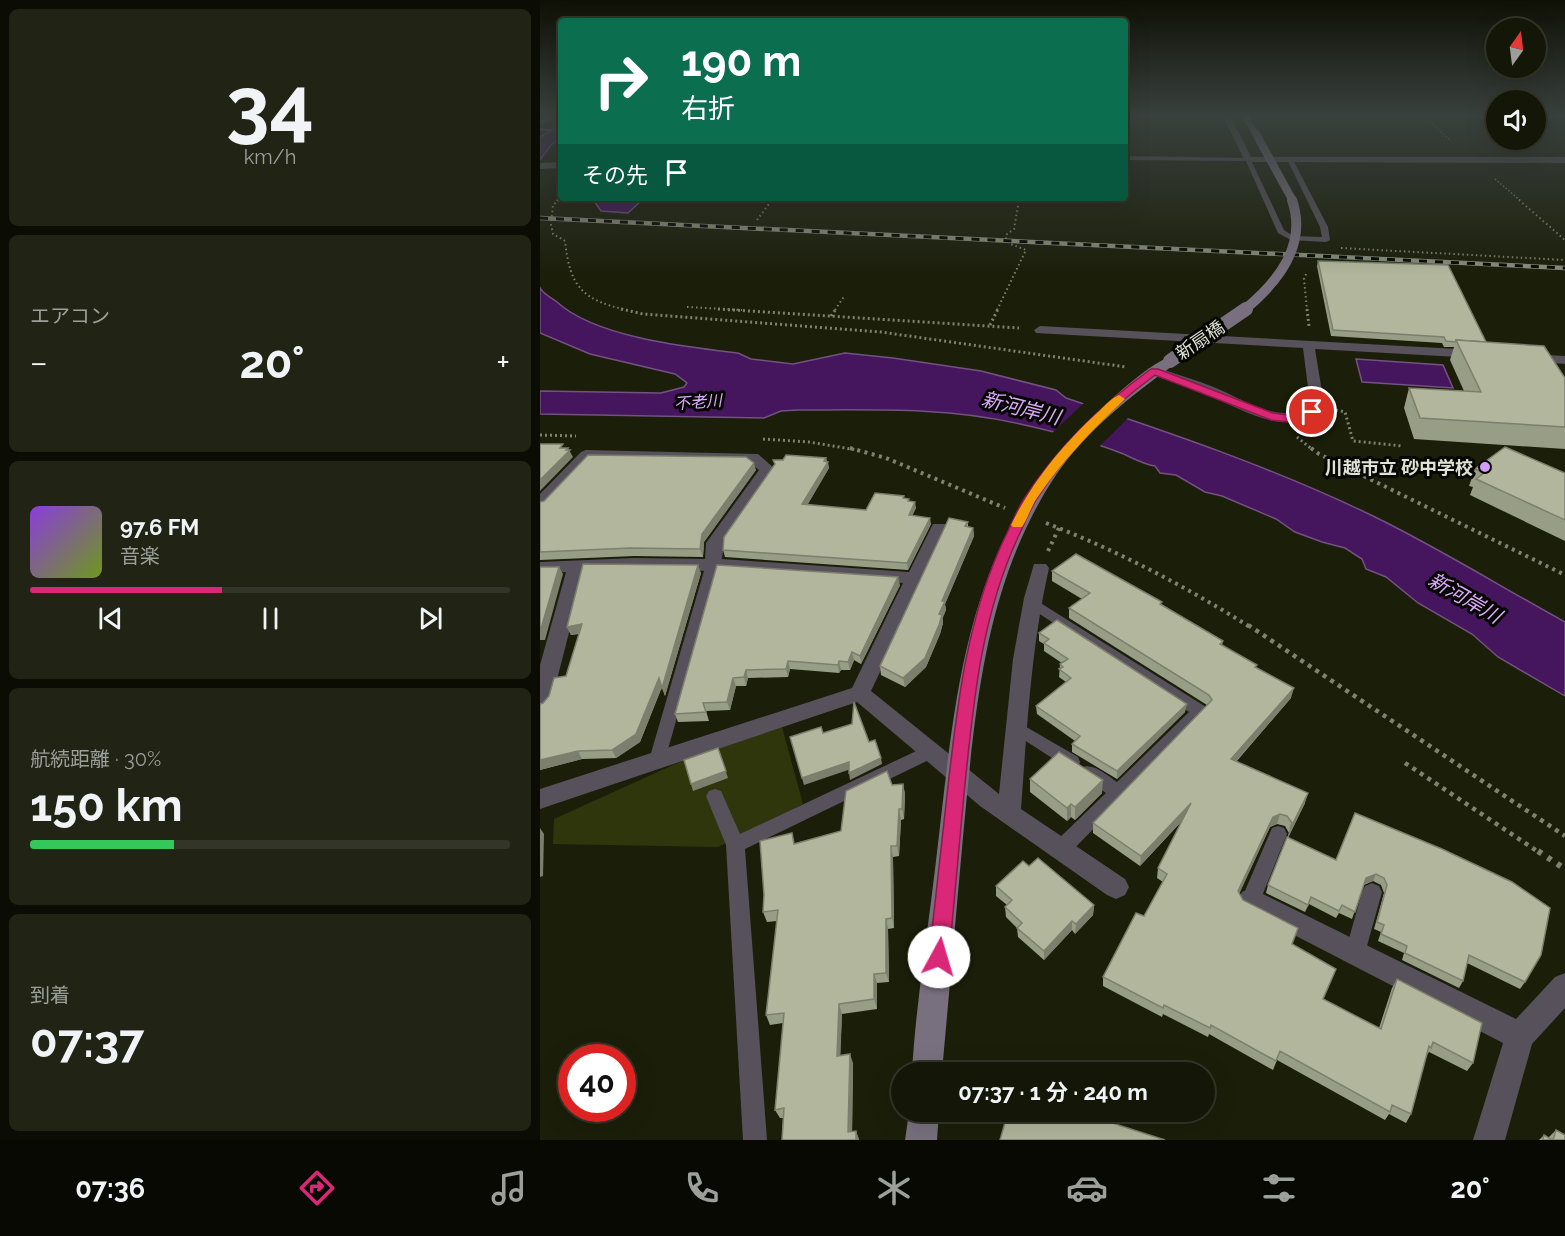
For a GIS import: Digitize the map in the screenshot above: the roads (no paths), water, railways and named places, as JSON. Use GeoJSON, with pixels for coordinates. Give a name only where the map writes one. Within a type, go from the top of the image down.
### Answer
{"type":"FeatureCollection","features":[{"type":"Feature","properties":{"kind":"street","name":"新扇橋"},"geometry":{"type":"LineString","coordinates":[[928,1062],[958,772],[973,658],[985,608],[1006,549],[1030,500],[1080,435],[1133,386],[1220,328],[1262,295],[1282,273],[1296,245],[1298,226],[1294,206],[1274,168]]}},
{"type":"Feature","properties":{"kind":"street"},"geometry":{"type":"LineString","coordinates":[[1040,330],[1494,356]]}},
{"type":"Feature","properties":{"kind":"street"},"geometry":{"type":"LineString","coordinates":[[1154,371],[1209,390],[1271,416],[1296,418],[1312,412],[1317,404],[1308,351],[1311,344]]}},
{"type":"Feature","properties":{"kind":"street"},"geometry":{"type":"LineString","coordinates":[[1517,357],[1564,361]]}},
{"type":"Feature","properties":{"kind":"street"},"geometry":{"type":"LineString","coordinates":[[540,504],[586,454],[753,457],[767,469],[714,543],[713,564]]}},
{"type":"Feature","properties":{"kind":"street"},"geometry":{"type":"LineString","coordinates":[[540,799],[860,693],[939,528]]}},
{"type":"Feature","properties":{"kind":"street"},"geometry":{"type":"LineString","coordinates":[[540,568],[637,562],[713,564],[915,578]]}},
{"type":"Feature","properties":{"kind":"street"},"geometry":{"type":"LineString","coordinates":[[1009,813],[1016,727],[1031,602],[1042,563]]}},
{"type":"Feature","properties":{"kind":"street"},"geometry":{"type":"LineString","coordinates":[[540,703],[577,565]]}},
{"type":"Feature","properties":{"kind":"street"},"geometry":{"type":"LineString","coordinates":[[860,693],[988,799],[1116,887]]}},
{"type":"Feature","properties":{"kind":"street"},"geometry":{"type":"LineString","coordinates":[[1251,900],[1520,1036]]}},
{"type":"Feature","properties":{"kind":"street"},"geometry":{"type":"LineString","coordinates":[[1489,1140],[1520,1036],[1565,987]]}},
{"type":"Feature","properties":{"kind":"street"},"geometry":{"type":"LineString","coordinates":[[921,1140],[923,1122]]}},
{"type":"Feature","properties":{"kind":"lane"},"geometry":{"type":"LineString","coordinates":[[1252,168],[1281,231],[1291,238],[1326,240],[1324,227],[1295,168]]}},
{"type":"Feature","properties":{"kind":"lane"},"geometry":{"type":"LineString","coordinates":[[657,760],[713,564]]}},
{"type":"Feature","properties":{"kind":"lane"},"geometry":{"type":"LineString","coordinates":[[1031,602],[1200,711],[1060,850]]}},
{"type":"Feature","properties":{"kind":"lane"},"geometry":{"type":"LineString","coordinates":[[1016,727],[1119,792]]}},
{"type":"Feature","properties":{"kind":"lane"},"geometry":{"type":"LineString","coordinates":[[735,845],[929,752]]}},
{"type":"Feature","properties":{"kind":"lane"},"geometry":{"type":"LineString","coordinates":[[716,796],[735,845],[755,1140]]}},
{"type":"Feature","properties":{"kind":"lane"},"geometry":{"type":"LineString","coordinates":[[1251,900],[1278,834]]}},
{"type":"Feature","properties":{"kind":"lane"},"geometry":{"type":"LineString","coordinates":[[1355,953],[1372,892]]}},
{"type":"Feature","properties":{"kind":"water"},"geometry":{"type":"Polygon","coordinates":[[[594,201],[641,201],[628,213],[601,211],[594,201]]]}},
{"type":"Feature","properties":{"kind":"water"},"geometry":{"type":"Polygon","coordinates":[[[540,288],[574,314],[594,324],[642,338],[738,353],[751,359],[793,364],[845,353],[893,358],[981,371],[1056,390],[1066,398],[1183,438],[1298,482],[1398,528],[1565,622],[1565,696],[1498,657],[1472,634],[1418,603],[1386,577],[1366,569],[1362,559],[1345,548],[1295,532],[1276,519],[1222,496],[1205,492],[1176,475],[1160,473],[1155,466],[1071,437],[992,419],[937,412],[797,410],[781,411],[764,418],[540,414],[540,391],[661,393],[684,387],[687,383],[675,374],[590,354],[540,333],[540,288]]]}},
{"type":"Feature","properties":{"kind":"water"},"geometry":{"type":"Polygon","coordinates":[[[1356,359],[1443,365],[1453,388],[1362,382],[1356,359]]]}},
{"type":"Feature","properties":{"kind":"railway"},"geometry":{"type":"LineString","coordinates":[[540,218],[1565,268]]}},
{"type":"Feature","properties":{"kind":"place","name":"川越市立 砂中学校"},"geometry":{"type":"Point","coordinates":[1485,467]}},
{"type":"Feature","properties":{"kind":"water label","name":"不老川"},"geometry":{"type":"Point","coordinates":[698,402]}},
{"type":"Feature","properties":{"kind":"water label","name":"新河岸川"},"geometry":{"type":"Point","coordinates":[1021,408]}},
{"type":"Feature","properties":{"kind":"water label","name":"新河岸川"},"geometry":{"type":"Point","coordinates":[1465,598]}}]}
